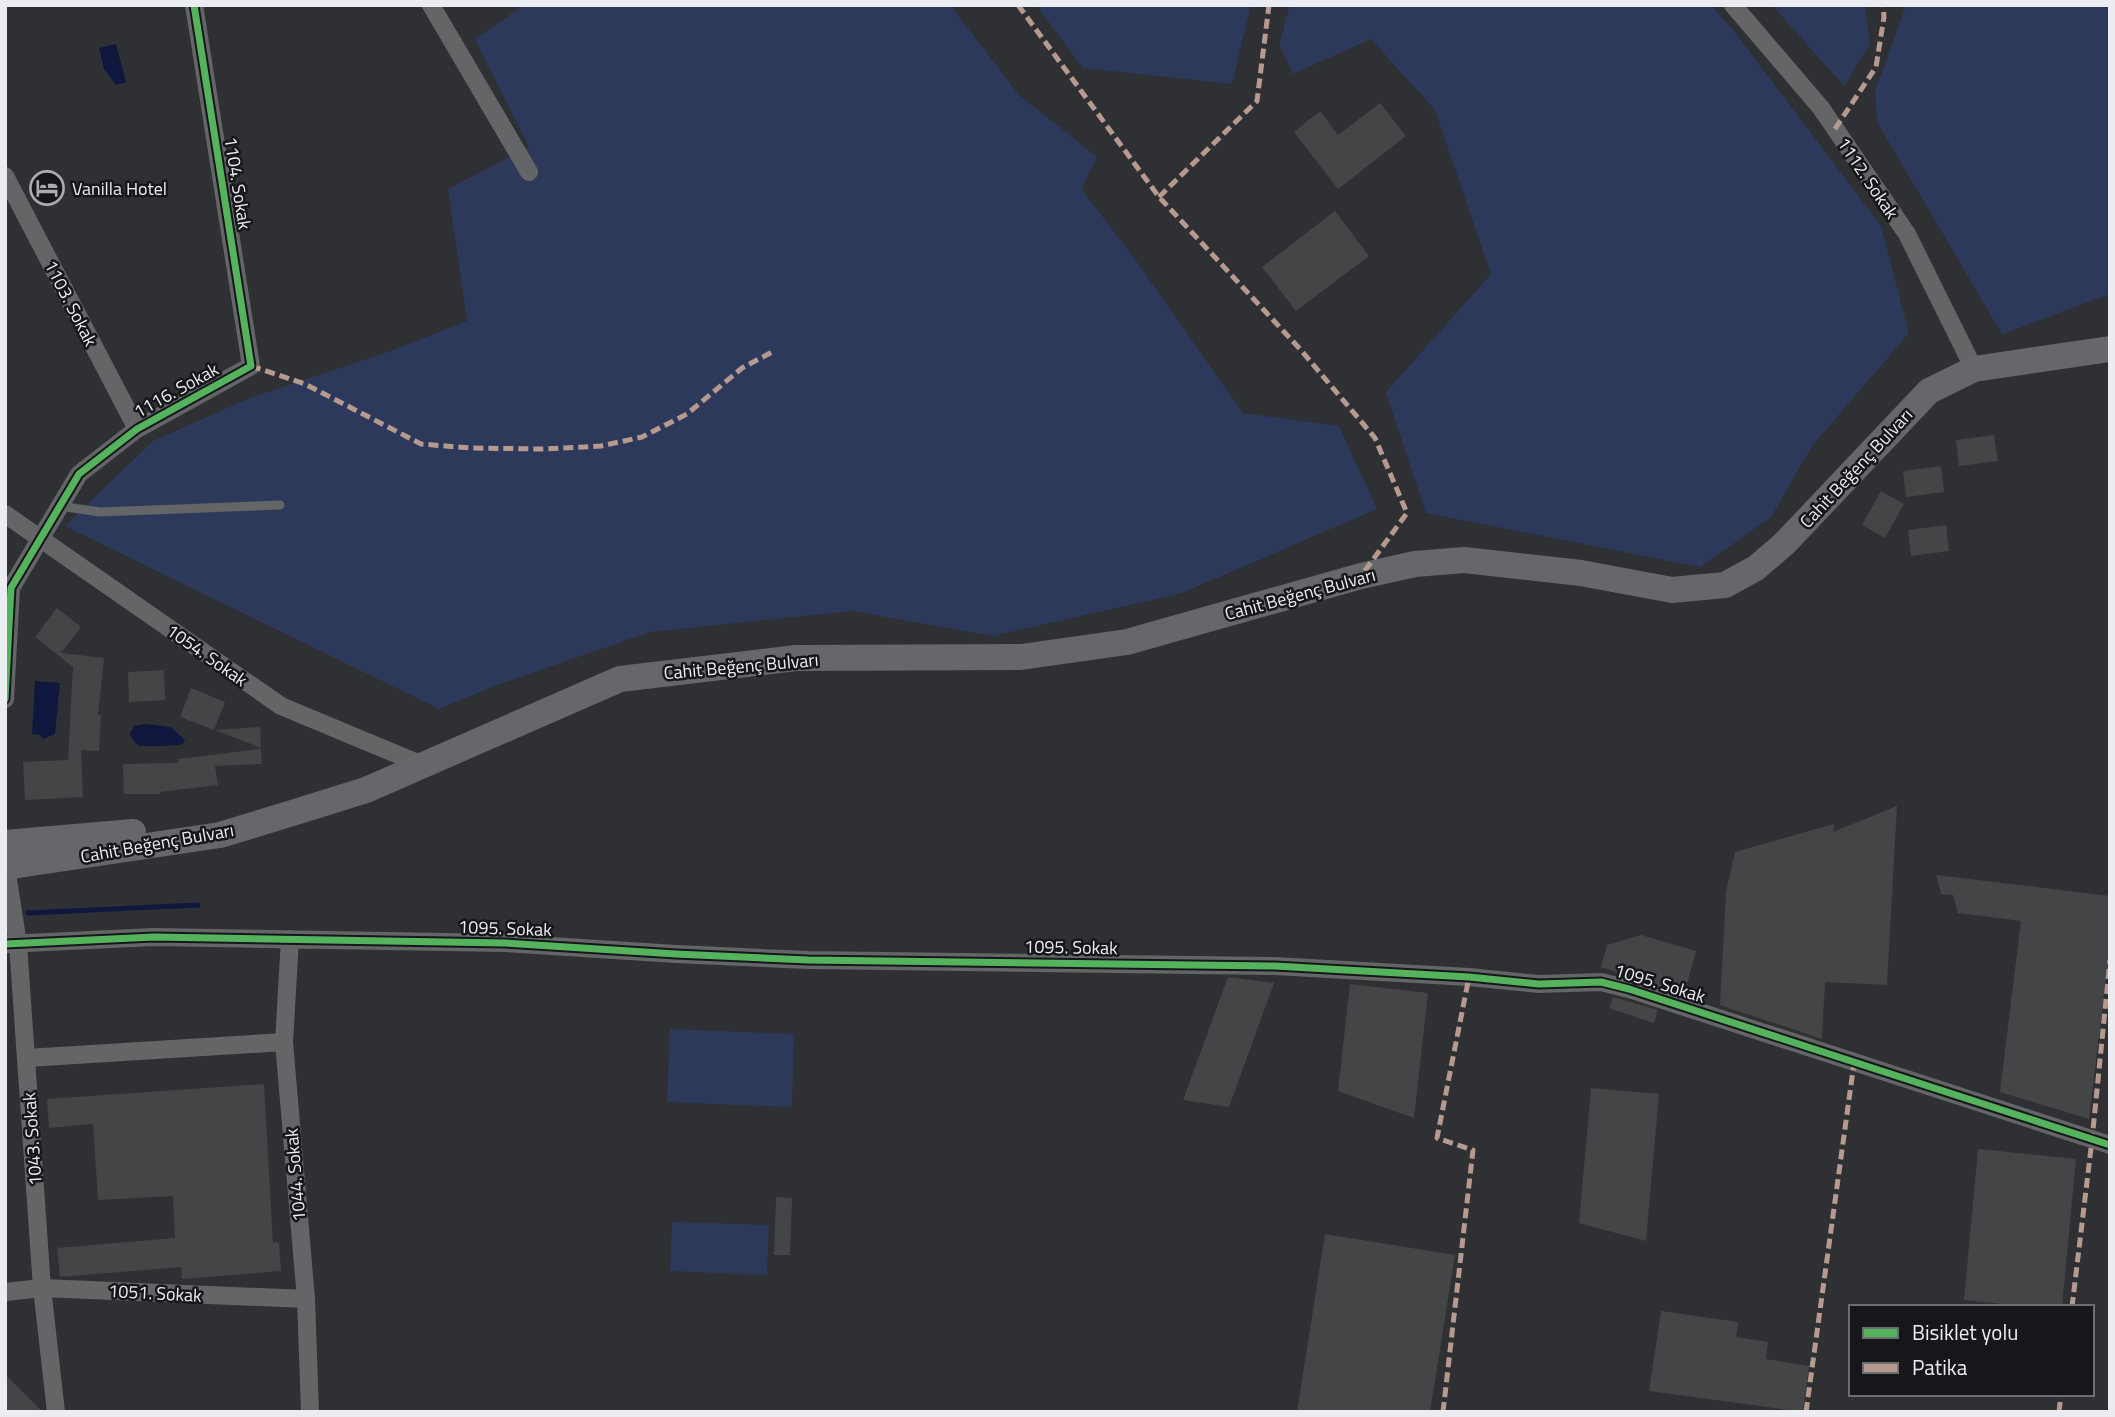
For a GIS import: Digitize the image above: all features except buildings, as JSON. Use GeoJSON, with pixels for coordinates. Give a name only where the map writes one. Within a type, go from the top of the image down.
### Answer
{"type":"FeatureCollection","features":[{"type":"Feature","properties":{"kind":"main road","name":"Cahit Beğenç Bulvarı"},"geometry":{"type":"LineString","coordinates":[[5,867],[220,835],[366,790],[620,679],[796,658],[1021,657],[1127,642],[1361,576],[1415,564],[1464,560],[1581,573],[1672,590],[1725,585],[1756,568],[1785,543],[1929,391],[1974,369],[2110,349]]}},
{"type":"Feature","properties":{"kind":"main road","name":"Cahit Beğenç Bulvarı"},"geometry":{"type":"LineString","coordinates":[[5,843],[146,830],[293,802],[425,766]]}},
{"type":"Feature","properties":{"kind":"street","name":"1104. Sokak"},"geometry":{"type":"LineString","coordinates":[[194,5],[251,366]]}},
{"type":"Feature","properties":{"kind":"street"},"geometry":{"type":"LineString","coordinates":[[431,5],[529,172]]}},
{"type":"Feature","properties":{"kind":"street","name":"1112. Sokak"},"geometry":{"type":"LineString","coordinates":[[1733,5],[1821,108],[1907,234],[1974,369]]}},
{"type":"Feature","properties":{"kind":"street","name":"1103. Sokak"},"geometry":{"type":"LineString","coordinates":[[5,176],[137,429]]}},
{"type":"Feature","properties":{"kind":"street","name":"1116. Sokak"},"geometry":{"type":"LineString","coordinates":[[5,699],[11,588],[79,474],[137,429],[251,366]]}},
{"type":"Feature","properties":{"kind":"street","name":"1054. Sokak"},"geometry":{"type":"LineString","coordinates":[[5,514],[281,706],[425,766]]}},
{"type":"Feature","properties":{"kind":"street","name":"1043. Sokak"},"geometry":{"type":"LineString","coordinates":[[5,867],[27,1058],[42,1288],[56,1412]]}},
{"type":"Feature","properties":{"kind":"street","name":"1095. Sokak"},"geometry":{"type":"LineString","coordinates":[[12,944],[154,937],[505,943],[808,960],[1275,966],[1469,976],[1539,984],[1601,982],[2110,1145]]}},
{"type":"Feature","properties":{"kind":"street","name":"1044. Sokak"},"geometry":{"type":"LineString","coordinates":[[290,939],[284,1042],[306,1299],[310,1412]]}},
{"type":"Feature","properties":{"kind":"street"},"geometry":{"type":"LineString","coordinates":[[27,1058],[284,1042]]}},
{"type":"Feature","properties":{"kind":"street","name":"1051. Sokak"},"geometry":{"type":"LineString","coordinates":[[5,1292],[42,1288],[306,1299]]}},
{"type":"Feature","properties":{"kind":"lane"},"geometry":{"type":"LineString","coordinates":[[59,506],[100,512],[280,505]]}},
{"type":"Feature","properties":{"kind":"shaded area"},"geometry":{"type":"Polygon","coordinates":[[[524,5],[950,5],[1019,95],[1097,157],[1081,189],[1132,255],[1243,413],[1339,426],[1377,509],[1182,593],[993,636],[852,611],[650,632],[497,685],[439,709],[65,526],[153,441],[250,398],[388,352],[467,321],[448,189],[529,147],[475,39],[524,5]]]}},
{"type":"Feature","properties":{"kind":"shaded area"},"geometry":{"type":"Polygon","coordinates":[[[1036,5],[1251,5],[1232,84],[1083,68],[1036,5]]]}},
{"type":"Feature","properties":{"kind":"shaded area"},"geometry":{"type":"Polygon","coordinates":[[[1290,5],[1711,5],[1734,31],[1881,226],[1909,333],[1812,446],[1771,517],[1700,567],[1426,513],[1386,392],[1491,274],[1435,110],[1371,39],[1293,74],[1279,45],[1290,5]]]}},
{"type":"Feature","properties":{"kind":"shaded area"},"geometry":{"type":"Polygon","coordinates":[[[1772,5],[1865,5],[1870,44],[1844,86],[1772,5]]]}},
{"type":"Feature","properties":{"kind":"shaded area"},"geometry":{"type":"Polygon","coordinates":[[[1906,5],[2110,5],[2110,294],[2002,334],[1877,122],[1875,92],[1906,5]]]}},
{"type":"Feature","properties":{"kind":"shaded area"},"geometry":{"type":"Polygon","coordinates":[[[116,44],[126,82],[116,85],[104,69],[99,48],[116,44]]]}},
{"type":"Feature","properties":{"kind":"shaded area"},"geometry":{"type":"Polygon","coordinates":[[[35,681],[60,683],[55,734],[43,739],[40,735],[32,734],[35,681]]]}},
{"type":"Feature","properties":{"kind":"shaded area"},"geometry":{"type":"Polygon","coordinates":[[[145,724],[171,727],[185,740],[183,744],[175,745],[139,745],[130,734],[134,726],[145,724]]]}},
{"type":"Feature","properties":{"kind":"shaded area"},"geometry":{"type":"Polygon","coordinates":[[[670,1029],[794,1034],[792,1107],[667,1102],[670,1029]]]}},
{"type":"Feature","properties":{"kind":"shaded area"},"geometry":{"type":"Polygon","coordinates":[[[672,1222],[769,1225],[767,1275],[670,1271],[672,1222]]]}},
{"type":"Feature","properties":{"kind":"waterway"},"geometry":{"type":"LineString","coordinates":[[28,913],[198,905]]}},
{"type":"Feature","properties":{"kind":"marked path"},"geometry":{"type":"LineString","coordinates":[[1018,5],[1159,197],[1300,349],[1375,438],[1407,513],[1361,576]]}},
{"type":"Feature","properties":{"kind":"marked path"},"geometry":{"type":"LineString","coordinates":[[1159,197],[1257,101],[1269,5]]}},
{"type":"Feature","properties":{"kind":"marked path"},"geometry":{"type":"LineString","coordinates":[[1835,129],[1876,67],[1884,17],[1883,5]]}},
{"type":"Feature","properties":{"kind":"marked path"},"geometry":{"type":"LineString","coordinates":[[251,366],[305,384],[421,444],[541,449],[601,446],[642,437],[687,414],[742,368],[774,351]]}},
{"type":"Feature","properties":{"kind":"marked path"},"geometry":{"type":"LineString","coordinates":[[2072,1305],[2110,960]]}},
{"type":"Feature","properties":{"kind":"marked path"},"geometry":{"type":"LineString","coordinates":[[1443,1412],[1473,1150],[1437,1138],[1469,977]]}},
{"type":"Feature","properties":{"kind":"marked path"},"geometry":{"type":"LineString","coordinates":[[1806,1412],[1854,1063]]}},
{"type":"Feature","properties":{"kind":"marked path"},"geometry":{"type":"LineString","coordinates":[[2059,1412],[2061,1396]]}},
{"type":"Feature","properties":{"kind":"cycle path"},"geometry":{"type":"LineString","coordinates":[[5,699],[11,588],[79,474],[137,429],[251,366],[194,5]]}},
{"type":"Feature","properties":{"kind":"cycle path"},"geometry":{"type":"LineString","coordinates":[[5,944],[154,937],[505,943],[808,960],[1275,966],[1469,977],[1539,984],[1601,982],[2110,1145]]}},
{"type":"Feature","properties":{"kind":"place","name":"Vanilla Hotel"},"geometry":{"type":"Point","coordinates":[47,188]}}]}
